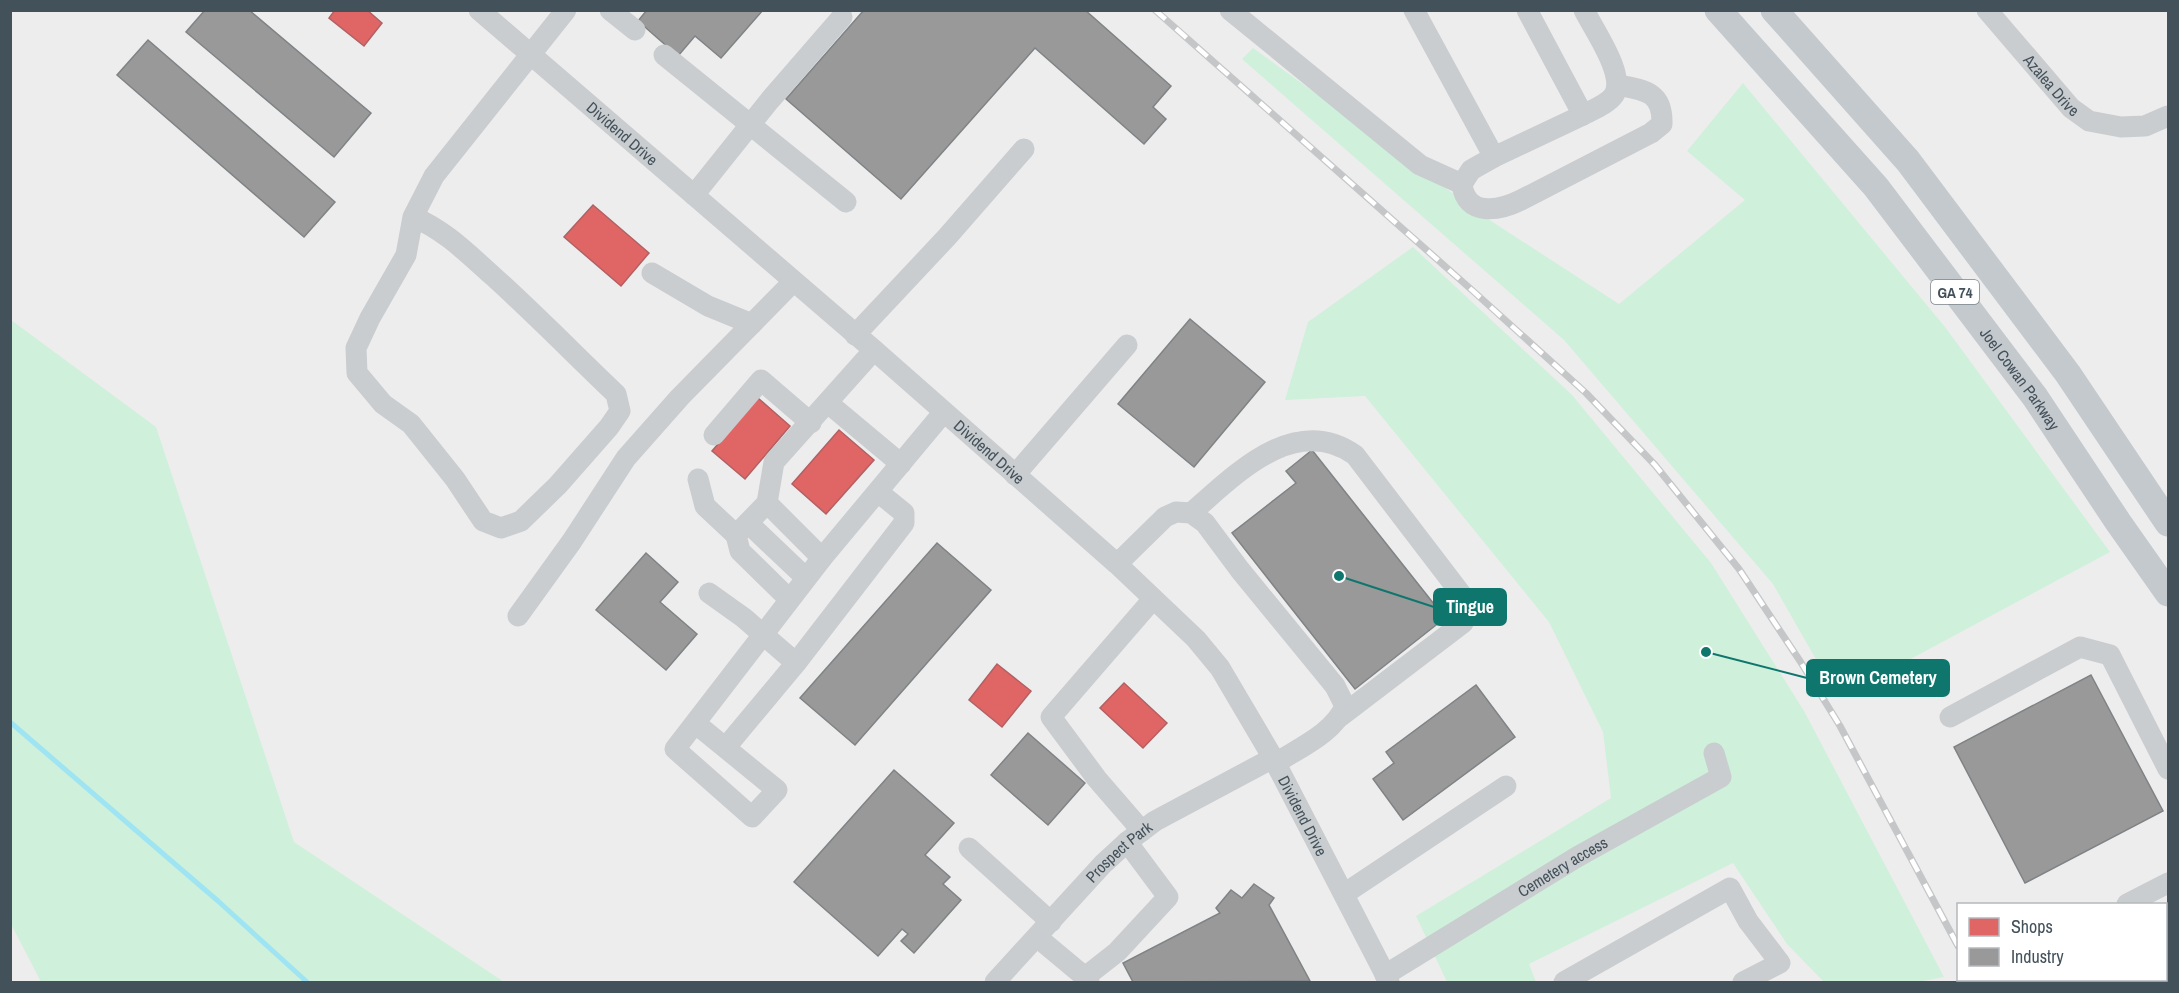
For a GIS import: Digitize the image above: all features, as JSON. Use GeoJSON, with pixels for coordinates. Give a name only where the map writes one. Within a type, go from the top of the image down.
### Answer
{"type":"FeatureCollection","features":[{"type":"Feature","properties":{"kind":"main road","name":"Joel Cowan Parkway"},"geometry":{"type":"LineString","coordinates":[[1718,10],[1876,187],[2035,397],[2118,522],[2169,593]]}},
{"type":"Feature","properties":{"kind":"main road","name":"GA 74"},"geometry":{"type":"LineString","coordinates":[[1774,10],[1908,161],[2068,374],[2169,523]]}},
{"type":"Feature","properties":{"kind":"street","name":"Dividend Drive"},"geometry":{"type":"LineString","coordinates":[[479,10],[874,350],[1117,564],[1196,639],[1220,668],[1274,760],[1387,979]]}},
{"type":"Feature","properties":{"kind":"street"},"geometry":{"type":"LineString","coordinates":[[413,217],[432,225],[451,238],[616,394],[620,411],[609,427],[558,485],[521,521],[501,528],[483,521],[455,479],[411,424],[383,404],[357,373],[356,348],[370,318],[406,255],[413,217],[434,176],[566,10]]}},
{"type":"Feature","properties":{"kind":"street"},"geometry":{"type":"LineString","coordinates":[[610,10],[635,30]]}},
{"type":"Feature","properties":{"kind":"street"},"geometry":{"type":"LineString","coordinates":[[1230,10],[1420,165],[1462,184]]}},
{"type":"Feature","properties":{"kind":"street"},"geometry":{"type":"LineString","coordinates":[[1414,10],[1494,157]]}},
{"type":"Feature","properties":{"kind":"street"},"geometry":{"type":"LineString","coordinates":[[1527,10],[1583,115]]}},
{"type":"Feature","properties":{"kind":"street"},"geometry":{"type":"LineString","coordinates":[[1584,10],[1616,71],[1618,85],[1613,97],[1583,115],[1471,170],[1462,184],[1466,200],[1489,210],[1505,208],[1651,133],[1662,124],[1663,110],[1656,98],[1644,90],[1618,85]]}},
{"type":"Feature","properties":{"kind":"street","name":"Azalea Drive"},"geometry":{"type":"LineString","coordinates":[[1987,10],[2071,108],[2089,122],[2121,127],[2145,126],[2169,116]]}},
{"type":"Feature","properties":{"kind":"street"},"geometry":{"type":"LineString","coordinates":[[694,195],[842,17]]}},
{"type":"Feature","properties":{"kind":"street"},"geometry":{"type":"LineString","coordinates":[[664,55],[846,202]]}},
{"type":"Feature","properties":{"kind":"street"},"geometry":{"type":"LineString","coordinates":[[855,335],[948,237],[1024,149]]}},
{"type":"Feature","properties":{"kind":"street"},"geometry":{"type":"LineString","coordinates":[[652,273],[708,306],[752,324]]}},
{"type":"Feature","properties":{"kind":"street"},"geometry":{"type":"LineString","coordinates":[[518,616],[572,541],[626,458],[680,397],[793,282]]}},
{"type":"Feature","properties":{"kind":"street"},"geometry":{"type":"LineString","coordinates":[[1015,475],[1127,345]]}},
{"type":"Feature","properties":{"kind":"street"},"geometry":{"type":"LineString","coordinates":[[789,599],[740,551],[742,529],[767,503],[774,462],[874,350]]}},
{"type":"Feature","properties":{"kind":"street"},"geometry":{"type":"LineString","coordinates":[[714,435],[760,380],[811,423]]}},
{"type":"Feature","properties":{"kind":"street"},"geometry":{"type":"LineString","coordinates":[[828,403],[901,464]]}},
{"type":"Feature","properties":{"kind":"street"},"geometry":{"type":"LineString","coordinates":[[695,723],[777,790],[752,817],[675,749],[789,599],[944,413]]}},
{"type":"Feature","properties":{"kind":"street","name":"Prospect Park"},"geometry":{"type":"LineString","coordinates":[[995,982],[1103,864],[1134,836],[1155,821],[1326,731],[1341,716],[1463,623],[1468,610],[1465,599],[1354,455],[1342,446],[1323,440],[1296,443],[1268,451],[1253,460],[1191,513]]}},
{"type":"Feature","properties":{"kind":"street"},"geometry":{"type":"LineString","coordinates":[[698,479],[705,506],[742,529],[806,578]]}},
{"type":"Feature","properties":{"kind":"street"},"geometry":{"type":"LineString","coordinates":[[726,747],[796,663],[904,523],[904,513],[878,492]]}},
{"type":"Feature","properties":{"kind":"street"},"geometry":{"type":"LineString","coordinates":[[767,503],[822,558]]}},
{"type":"Feature","properties":{"kind":"street"},"geometry":{"type":"LineString","coordinates":[[1117,564],[1165,517],[1176,512],[1191,513],[1205,523],[1239,570],[1335,686],[1345,706],[1341,716]]}},
{"type":"Feature","properties":{"kind":"street"},"geometry":{"type":"LineString","coordinates":[[709,593],[762,633],[796,663]]}},
{"type":"Feature","properties":{"kind":"street"},"geometry":{"type":"LineString","coordinates":[[969,848],[1088,980],[1168,897],[1134,836],[1051,717],[1153,599]]}},
{"type":"Feature","properties":{"kind":"street"},"geometry":{"type":"LineString","coordinates":[[1950,717],[2080,647],[2110,655],[2169,769]]}},
{"type":"Feature","properties":{"kind":"street","name":"Cemetery access"},"geometry":{"type":"LineString","coordinates":[[1387,979],[1577,857],[1721,777],[1714,753]]}},
{"type":"Feature","properties":{"kind":"street"},"geometry":{"type":"LineString","coordinates":[[1344,894],[1506,786]]}},
{"type":"Feature","properties":{"kind":"street"},"geometry":{"type":"LineString","coordinates":[[2129,903],[2169,883]]}},
{"type":"Feature","properties":{"kind":"street"},"geometry":{"type":"LineString","coordinates":[[1564,982],[1730,888],[1748,921],[1780,963],[1743,982]]}},
{"type":"Feature","properties":{"kind":"green space"},"geometry":{"type":"Polygon","coordinates":[[[1253,48],[1488,219],[1619,304],[1745,200],[1687,151],[1743,83],[1945,327],[2110,552],[1838,698],[1773,584],[1564,340],[1242,59],[1253,48]]]}},
{"type":"Feature","properties":{"kind":"green space"},"geometry":{"type":"Polygon","coordinates":[[[1413,247],[1572,395],[1711,563],[1804,711],[1944,977],[1918,982],[1824,982],[1787,944],[1733,863],[1529,964],[1536,982],[1447,982],[1416,916],[1611,798],[1603,732],[1549,622],[1365,396],[1285,400],[1308,322],[1413,247]]]}},
{"type":"Feature","properties":{"kind":"green space"},"geometry":{"type":"Polygon","coordinates":[[[11,320],[156,427],[294,842],[504,982],[41,982],[10,922],[11,320]]]}},
{"type":"Feature","properties":{"kind":"building: Shops"},"geometry":{"type":"Polygon","coordinates":[[[335,10],[367,10],[382,23],[364,46],[329,18],[335,10]]]}},
{"type":"Feature","properties":{"kind":"building: Shops"},"geometry":{"type":"Polygon","coordinates":[[[593,205],[649,253],[621,286],[564,237],[593,205]]]}},
{"type":"Feature","properties":{"kind":"building: Shops"},"geometry":{"type":"Polygon","coordinates":[[[758,398],[790,426],[745,479],[712,451],[758,398]]]}},
{"type":"Feature","properties":{"kind":"building: Shops"},"geometry":{"type":"Polygon","coordinates":[[[839,430],[874,460],[826,514],[792,484],[839,430]]]}},
{"type":"Feature","properties":{"kind":"building: Shops"},"geometry":{"type":"Polygon","coordinates":[[[997,664],[1031,691],[1002,727],[969,700],[997,664]]]}},
{"type":"Feature","properties":{"kind":"building: Shops"},"geometry":{"type":"Polygon","coordinates":[[[1124,683],[1167,723],[1143,748],[1100,708],[1124,683]]]}},
{"type":"Feature","properties":{"kind":"building: Shops"},"geometry":{"type":"Polygon","coordinates":[[[2167,938],[2168,982],[2082,982],[2167,981],[2167,938]]]}},
{"type":"Feature","properties":{"kind":"building: Industry"},"geometry":{"type":"Polygon","coordinates":[[[205,10],[249,10],[371,113],[334,157],[186,32],[205,10]]]}},
{"type":"Feature","properties":{"kind":"building: Industry"},"geometry":{"type":"Polygon","coordinates":[[[647,10],[763,10],[721,58],[695,36],[678,56],[638,21],[647,10]]]}},
{"type":"Feature","properties":{"kind":"building: Industry"},"geometry":{"type":"Polygon","coordinates":[[[864,10],[1085,10],[1171,86],[1153,107],[1166,119],[1144,144],[1035,48],[901,199],[786,99],[864,10]]]}},
{"type":"Feature","properties":{"kind":"building: Industry"},"geometry":{"type":"Polygon","coordinates":[[[148,40],[335,202],[304,237],[117,75],[148,40]]]}},
{"type":"Feature","properties":{"kind":"building: Industry"},"geometry":{"type":"Polygon","coordinates":[[[1190,319],[1265,382],[1194,467],[1118,404],[1190,319]]]}},
{"type":"Feature","properties":{"kind":"building: Industry"},"geometry":{"type":"Polygon","coordinates":[[[1312,450],[1445,618],[1355,689],[1232,533],[1296,483],[1286,471],[1312,450]]]}},
{"type":"Feature","properties":{"kind":"building: Industry"},"geometry":{"type":"Polygon","coordinates":[[[937,543],[991,590],[855,745],[800,698],[937,543]]]}},
{"type":"Feature","properties":{"kind":"building: Industry"},"geometry":{"type":"Polygon","coordinates":[[[646,553],[678,582],[660,602],[697,634],[666,670],[596,610],[646,553]]]}},
{"type":"Feature","properties":{"kind":"building: Industry"},"geometry":{"type":"Polygon","coordinates":[[[2091,675],[2163,811],[2025,883],[1954,747],[2091,675]]]}},
{"type":"Feature","properties":{"kind":"building: Industry"},"geometry":{"type":"Polygon","coordinates":[[[1476,685],[1515,737],[1403,820],[1373,779],[1394,763],[1386,752],[1476,685]]]}},
{"type":"Feature","properties":{"kind":"building: Industry"},"geometry":{"type":"Polygon","coordinates":[[[1028,733],[1085,783],[1048,825],[991,775],[1028,733]]]}},
{"type":"Feature","properties":{"kind":"building: Industry"},"geometry":{"type":"Polygon","coordinates":[[[894,770],[954,823],[925,855],[950,877],[943,884],[961,900],[914,953],[901,941],[908,934],[902,929],[878,956],[794,882],[894,770]]]}},
{"type":"Feature","properties":{"kind":"building: Industry"},"geometry":{"type":"Polygon","coordinates":[[[1254,884],[1274,898],[1269,905],[1310,981],[1133,982],[1123,963],[1220,913],[1216,908],[1231,890],[1242,898],[1254,884]]]}},
{"type":"Feature","properties":{"kind":"waterway"},"geometry":{"type":"LineString","coordinates":[[10,722],[218,901],[307,982]]}},
{"type":"Feature","properties":{"kind":"railway"},"geometry":{"type":"LineString","coordinates":[[1155,10],[1586,393],[1655,465],[1739,569],[1800,661],[1840,726],[1957,944]]}},
{"type":"Feature","properties":{"kind":"place","name":"Tingue"},"geometry":{"type":"Point","coordinates":[1339,576]}},
{"type":"Feature","properties":{"kind":"place","name":"Brown Cemetery"},"geometry":{"type":"Point","coordinates":[1706,652]}}]}
